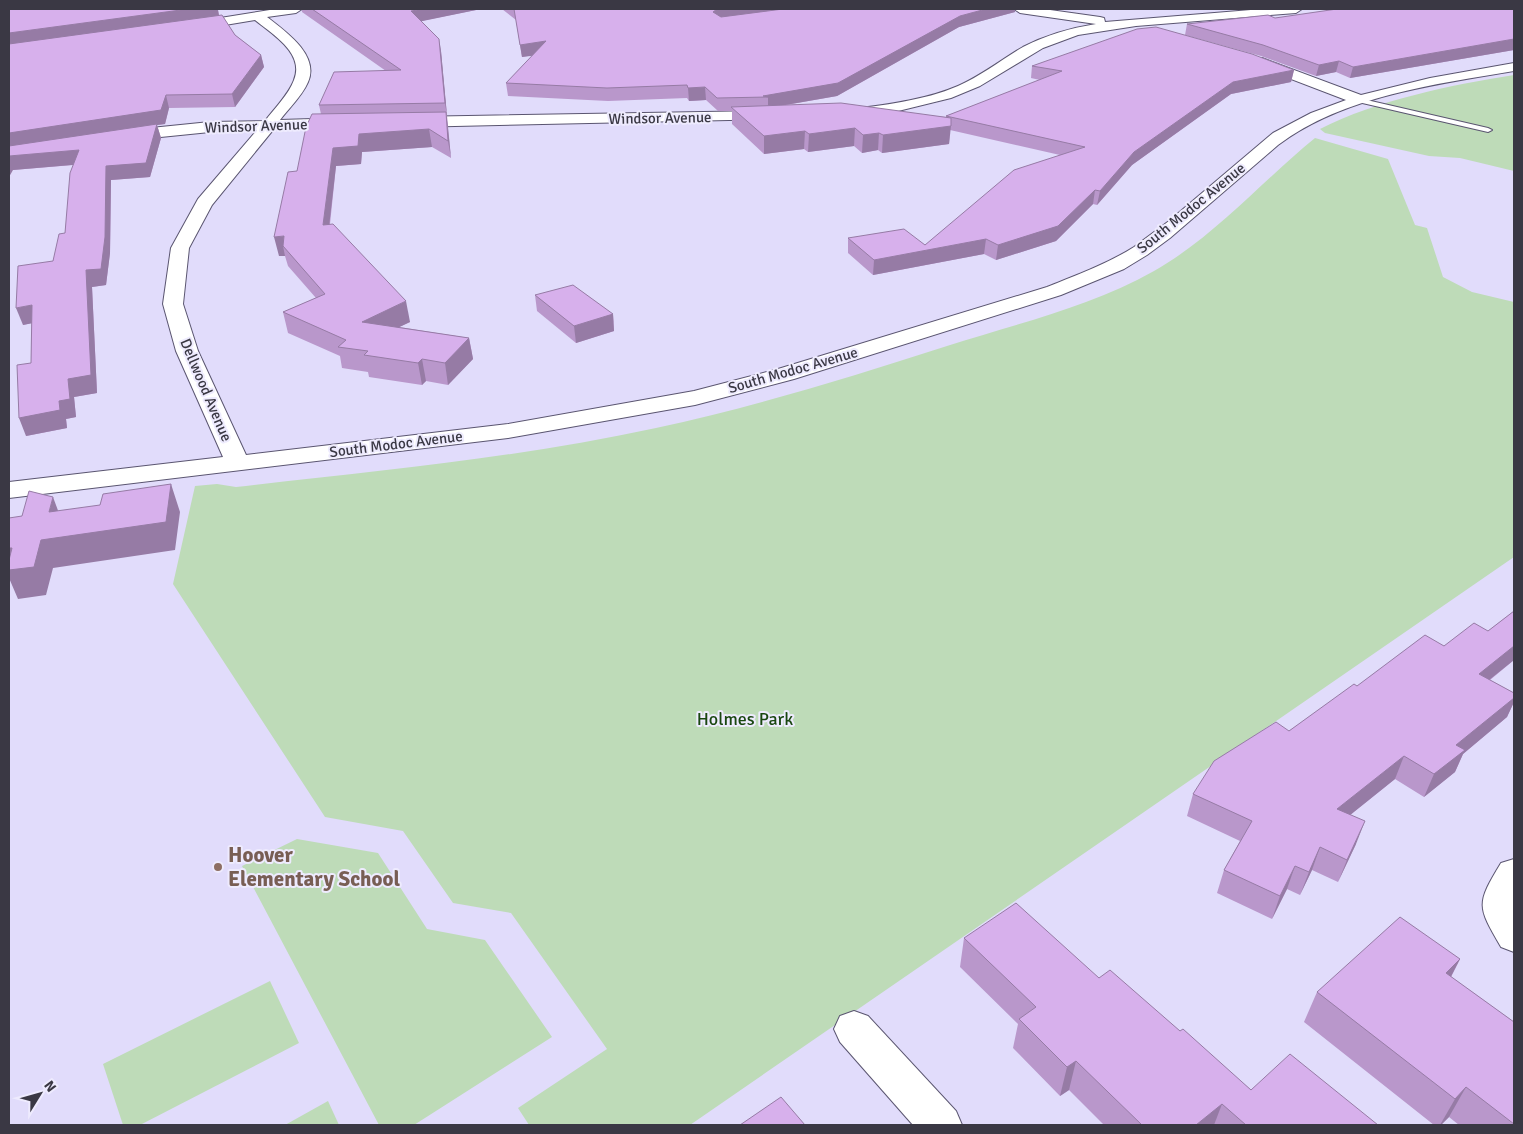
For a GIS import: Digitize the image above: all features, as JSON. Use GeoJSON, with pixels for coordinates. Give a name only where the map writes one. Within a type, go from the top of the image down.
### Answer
{"type":"FeatureCollection","features":[{"type":"Feature","properties":{"kind":"street"},"geometry":{"type":"LineString","coordinates":[[174,29],[296,9]]}},
{"type":"Feature","properties":{"kind":"street"},"geometry":{"type":"LineString","coordinates":[[1020,9],[1121,24],[1163,34]]}},
{"type":"Feature","properties":{"kind":"street"},"geometry":{"type":"LineString","coordinates":[[829,115],[880,109],[933,98],[974,84],[1024,52],[1050,39],[1078,31],[1121,24],[1296,9]]}},
{"type":"Feature","properties":{"kind":"street","name":"Dellwood Avenue"},"geometry":{"type":"LineString","coordinates":[[238,463],[187,351],[173,304],[180,248],[188,230],[204,203],[270,124],[301,82],[303,66],[289,44],[258,16]]}},
{"type":"Feature","properties":{"kind":"street"},"geometry":{"type":"LineString","coordinates":[[1246,58],[1362,100]]}},
{"type":"Feature","properties":{"kind":"street","name":"South Modoc Avenue"},"geometry":{"type":"LineString","coordinates":[[9,490],[508,430],[695,398],[786,374],[1054,291],[1097,275],[1151,244],[1268,144],[1292,128],[1317,116],[1362,100],[1438,81],[1514,67]]}},
{"type":"Feature","properties":{"kind":"street","name":"Windsor Avenue"},"geometry":{"type":"LineString","coordinates":[[400,122],[787,116]]}},
{"type":"Feature","properties":{"kind":"street","name":"Windsor Avenue"},"geometry":{"type":"LineString","coordinates":[[107,139],[168,130],[270,124],[360,123]]}},
{"type":"Feature","properties":{"kind":"street"},"geometry":{"type":"LineString","coordinates":[[1514,873],[1502,894],[1501,914],[1514,936]]}},
{"type":"Feature","properties":{"kind":"street"},"geometry":{"type":"LineString","coordinates":[[854,1029],[941,1125]]}},
{"type":"Feature","properties":{"kind":"lane"},"geometry":{"type":"LineString","coordinates":[[1362,100],[1488,130]]}},
{"type":"Feature","properties":{"kind":"green space"},"geometry":{"type":"Polygon","coordinates":[[[1514,75],[1514,171],[1460,158],[1429,156],[1325,133],[1320,129],[1365,110],[1415,95],[1514,75]]]}},
{"type":"Feature","properties":{"kind":"green space","name":"Holmes Park"},"geometry":{"type":"Polygon","coordinates":[[[1315,138],[1388,159],[1415,225],[1427,228],[1443,277],[1472,292],[1514,302],[1514,557],[690,1125],[529,1125],[518,1108],[607,1049],[511,913],[453,903],[403,831],[325,817],[173,584],[195,486],[217,484],[236,487],[499,456],[656,428],[766,401],[1026,322],[1079,305],[1130,284],[1176,257],[1217,226],[1315,138]]]}},
{"type":"Feature","properties":{"kind":"green space"},"geometry":{"type":"Polygon","coordinates":[[[297,839],[378,853],[427,929],[485,940],[552,1037],[414,1125],[379,1125],[242,866],[297,839]]]}},
{"type":"Feature","properties":{"kind":"green space"},"geometry":{"type":"Polygon","coordinates":[[[270,981],[299,1043],[140,1125],[123,1125],[103,1064],[270,981]]]}},
{"type":"Feature","properties":{"kind":"green space"},"geometry":{"type":"Polygon","coordinates":[[[328,1101],[339,1125],[285,1125],[328,1101]]]}},
{"type":"Feature","properties":{"kind":"building"},"geometry":{"type":"Polygon","coordinates":[[[9,9],[188,9],[9,33],[9,9]]]}},
{"type":"Feature","properties":{"kind":"building"},"geometry":{"type":"Polygon","coordinates":[[[312,9],[424,9],[411,11],[439,39],[445,103],[319,105],[334,72],[401,70],[312,9]]]}},
{"type":"Feature","properties":{"kind":"building"},"geometry":{"type":"Polygon","coordinates":[[[514,9],[717,9],[713,12],[721,17],[783,9],[986,9],[960,16],[838,83],[763,96],[768,97],[717,98],[705,87],[688,88],[687,85],[607,88],[506,83],[546,41],[520,45],[514,9]]]}},
{"type":"Feature","properties":{"kind":"building"},"geometry":{"type":"Polygon","coordinates":[[[1337,9],[1514,9],[1514,39],[1353,67],[1339,61],[1319,65],[1263,45],[1187,24],[1268,15],[1275,18],[1337,9]]]}},
{"type":"Feature","properties":{"kind":"building"},"geometry":{"type":"Polygon","coordinates":[[[222,15],[235,35],[261,55],[232,94],[166,95],[161,110],[9,133],[9,44],[222,15]]]}},
{"type":"Feature","properties":{"kind":"building"},"geometry":{"type":"Polygon","coordinates":[[[1156,27],[1252,54],[1294,70],[1233,82],[1134,152],[1100,191],[1095,190],[1058,226],[998,245],[986,239],[874,260],[848,238],[904,229],[925,245],[1014,170],[1085,147],[946,116],[1062,71],[1032,66],[1137,29],[1156,27]]]}},
{"type":"Feature","properties":{"kind":"building"},"geometry":{"type":"Polygon","coordinates":[[[841,103],[951,118],[951,126],[883,135],[879,133],[863,135],[855,128],[809,134],[805,131],[764,136],[731,107],[841,103]]]}},
{"type":"Feature","properties":{"kind":"building"},"geometry":{"type":"Polygon","coordinates":[[[446,112],[448,141],[429,129],[359,134],[358,146],[333,148],[323,225],[333,224],[406,301],[362,322],[469,338],[445,363],[422,359],[418,363],[364,355],[368,351],[338,347],[346,340],[283,312],[325,294],[283,246],[284,236],[274,237],[288,172],[297,171],[306,127],[312,114],[446,112]]]}},
{"type":"Feature","properties":{"kind":"building"},"geometry":{"type":"Polygon","coordinates":[[[157,124],[146,163],[106,166],[105,237],[101,269],[86,270],[91,375],[68,379],[70,399],[59,401],[60,410],[19,418],[17,365],[31,363],[32,305],[16,308],[18,266],[53,261],[59,234],[65,233],[70,173],[79,150],[9,156],[9,146],[157,124]]]}},
{"type":"Feature","properties":{"kind":"building"},"geometry":{"type":"Polygon","coordinates":[[[573,285],[613,314],[574,326],[535,295],[573,285]]]}},
{"type":"Feature","properties":{"kind":"building"},"geometry":{"type":"Polygon","coordinates":[[[171,484],[166,522],[41,540],[34,567],[9,570],[12,548],[9,548],[9,518],[22,516],[29,491],[53,497],[49,512],[100,505],[103,494],[171,484]]]}},
{"type":"Feature","properties":{"kind":"building"},"geometry":{"type":"Polygon","coordinates":[[[1514,611],[1514,646],[1479,674],[1514,693],[1514,698],[1456,745],[1465,750],[1434,774],[1404,756],[1337,809],[1365,821],[1347,860],[1320,847],[1309,872],[1295,866],[1280,896],[1224,870],[1252,821],[1193,794],[1214,761],[1276,722],[1289,731],[1354,684],[1357,686],[1425,635],[1444,646],[1474,623],[1488,631],[1514,611]]]}},
{"type":"Feature","properties":{"kind":"building"},"geometry":{"type":"Polygon","coordinates":[[[1016,903],[1099,978],[1110,970],[1180,1031],[1183,1029],[1251,1090],[1290,1054],[1378,1125],[1246,1125],[1222,1104],[1196,1125],[1142,1125],[1076,1061],[1067,1067],[1019,1019],[1036,1007],[964,938],[1016,903]]]}},
{"type":"Feature","properties":{"kind":"building"},"geometry":{"type":"Polygon","coordinates":[[[1400,917],[1460,959],[1446,973],[1514,1022],[1514,1124],[1466,1087],[1455,1099],[1317,992],[1400,917]]]}},
{"type":"Feature","properties":{"kind":"building"},"geometry":{"type":"Polygon","coordinates":[[[781,1097],[805,1125],[740,1125],[781,1097]]]}},
{"type":"Feature","properties":{"kind":"place","name":"Hoover Elementary School"},"geometry":{"type":"Point","coordinates":[218,867]}}]}
